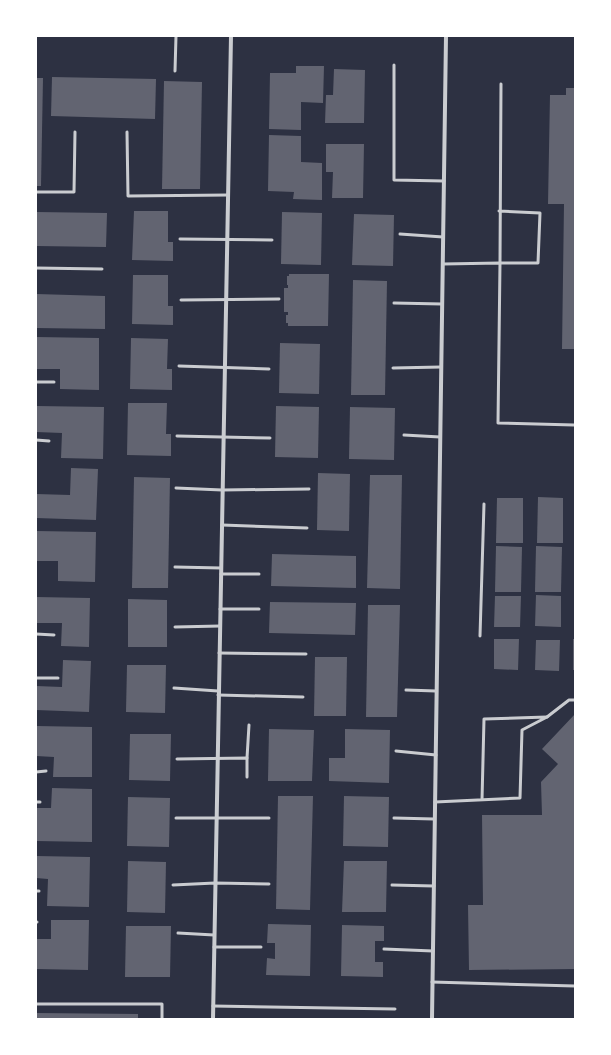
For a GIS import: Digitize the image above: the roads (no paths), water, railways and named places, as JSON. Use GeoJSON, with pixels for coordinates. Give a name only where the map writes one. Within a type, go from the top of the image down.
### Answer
{"type":"FeatureCollection","features":[{"type":"Feature","properties":{"kind":"street"},"geometry":{"type":"LineString","coordinates":[[213,1019],[230,36]]}},
{"type":"Feature","properties":{"kind":"street"},"geometry":{"type":"LineString","coordinates":[[432,1019],[446,36]]}},
{"type":"Feature","properties":{"kind":"lane"},"geometry":{"type":"LineString","coordinates":[[175,71],[176,36]]}},
{"type":"Feature","properties":{"kind":"lane"},"geometry":{"type":"LineString","coordinates":[[394,65],[394,180],[444,181]]}},
{"type":"Feature","properties":{"kind":"lane"},"geometry":{"type":"LineString","coordinates":[[500,84],[498,423],[574,425]]}},
{"type":"Feature","properties":{"kind":"lane"},"geometry":{"type":"LineString","coordinates":[[36,192],[74,192],[75,132]]}},
{"type":"Feature","properties":{"kind":"lane"},"geometry":{"type":"LineString","coordinates":[[127,132],[128,196],[228,196]]}},
{"type":"Feature","properties":{"kind":"lane"},"geometry":{"type":"LineString","coordinates":[[443,264],[500,262],[538,263],[540,212],[499,211]]}},
{"type":"Feature","properties":{"kind":"lane"},"geometry":{"type":"LineString","coordinates":[[400,234],[443,238]]}},
{"type":"Feature","properties":{"kind":"lane"},"geometry":{"type":"LineString","coordinates":[[180,239],[272,240]]}},
{"type":"Feature","properties":{"kind":"lane"},"geometry":{"type":"LineString","coordinates":[[36,268],[102,269]]}},
{"type":"Feature","properties":{"kind":"lane"},"geometry":{"type":"LineString","coordinates":[[180,300],[279,299]]}},
{"type":"Feature","properties":{"kind":"lane"},"geometry":{"type":"LineString","coordinates":[[394,303],[442,304]]}},
{"type":"Feature","properties":{"kind":"lane"},"geometry":{"type":"LineString","coordinates":[[179,366],[270,369]]}},
{"type":"Feature","properties":{"kind":"lane"},"geometry":{"type":"LineString","coordinates":[[393,368],[441,368]]}},
{"type":"Feature","properties":{"kind":"lane"},"geometry":{"type":"LineString","coordinates":[[36,382],[54,382]]}},
{"type":"Feature","properties":{"kind":"lane"},"geometry":{"type":"LineString","coordinates":[[404,435],[440,437]]}},
{"type":"Feature","properties":{"kind":"lane"},"geometry":{"type":"LineString","coordinates":[[177,436],[270,438]]}},
{"type":"Feature","properties":{"kind":"lane"},"geometry":{"type":"LineString","coordinates":[[36,440],[49,440]]}},
{"type":"Feature","properties":{"kind":"lane"},"geometry":{"type":"LineString","coordinates":[[176,488],[222,490],[309,489]]}},
{"type":"Feature","properties":{"kind":"lane"},"geometry":{"type":"LineString","coordinates":[[480,636],[484,504]]}},
{"type":"Feature","properties":{"kind":"lane"},"geometry":{"type":"LineString","coordinates":[[222,525],[307,528]]}},
{"type":"Feature","properties":{"kind":"lane"},"geometry":{"type":"LineString","coordinates":[[175,567],[221,568]]}},
{"type":"Feature","properties":{"kind":"lane"},"geometry":{"type":"LineString","coordinates":[[221,574],[259,574]]}},
{"type":"Feature","properties":{"kind":"lane"},"geometry":{"type":"LineString","coordinates":[[220,609],[259,609]]}},
{"type":"Feature","properties":{"kind":"lane"},"geometry":{"type":"LineString","coordinates":[[175,627],[220,626]]}},
{"type":"Feature","properties":{"kind":"lane"},"geometry":{"type":"LineString","coordinates":[[36,634],[54,635]]}},
{"type":"Feature","properties":{"kind":"lane"},"geometry":{"type":"LineString","coordinates":[[219,652],[306,654]]}},
{"type":"Feature","properties":{"kind":"lane"},"geometry":{"type":"LineString","coordinates":[[36,678],[58,678]]}},
{"type":"Feature","properties":{"kind":"lane"},"geometry":{"type":"LineString","coordinates":[[174,688],[218,693],[303,697]]}},
{"type":"Feature","properties":{"kind":"lane"},"geometry":{"type":"LineString","coordinates":[[406,690],[436,691]]}},
{"type":"Feature","properties":{"kind":"lane"},"geometry":{"type":"LineString","coordinates":[[435,802],[520,798],[522,730],[547,717],[569,700],[575,700]]}},
{"type":"Feature","properties":{"kind":"lane"},"geometry":{"type":"LineString","coordinates":[[482,800],[484,719],[547,717]]}},
{"type":"Feature","properties":{"kind":"lane"},"geometry":{"type":"LineString","coordinates":[[247,777],[249,725]]}},
{"type":"Feature","properties":{"kind":"lane"},"geometry":{"type":"LineString","coordinates":[[396,751],[436,755]]}},
{"type":"Feature","properties":{"kind":"lane"},"geometry":{"type":"LineString","coordinates":[[177,759],[247,758]]}},
{"type":"Feature","properties":{"kind":"lane"},"geometry":{"type":"LineString","coordinates":[[36,772],[46,771]]}},
{"type":"Feature","properties":{"kind":"lane"},"geometry":{"type":"LineString","coordinates":[[176,818],[269,818]]}},
{"type":"Feature","properties":{"kind":"lane"},"geometry":{"type":"LineString","coordinates":[[394,818],[434,819]]}},
{"type":"Feature","properties":{"kind":"lane"},"geometry":{"type":"LineString","coordinates":[[173,885],[215,883],[269,884]]}},
{"type":"Feature","properties":{"kind":"lane"},"geometry":{"type":"LineString","coordinates":[[392,885],[434,886]]}},
{"type":"Feature","properties":{"kind":"lane"},"geometry":{"type":"LineString","coordinates":[[178,933],[214,935]]}},
{"type":"Feature","properties":{"kind":"lane"},"geometry":{"type":"LineString","coordinates":[[214,947],[261,947]]}},
{"type":"Feature","properties":{"kind":"lane"},"geometry":{"type":"LineString","coordinates":[[384,949],[433,951]]}},
{"type":"Feature","properties":{"kind":"lane"},"geometry":{"type":"LineString","coordinates":[[432,982],[575,986]]}},
{"type":"Feature","properties":{"kind":"lane"},"geometry":{"type":"LineString","coordinates":[[36,1004],[162,1004],[162,1019]]}},
{"type":"Feature","properties":{"kind":"lane"},"geometry":{"type":"LineString","coordinates":[[213,1006],[395,1009]]}}]}
